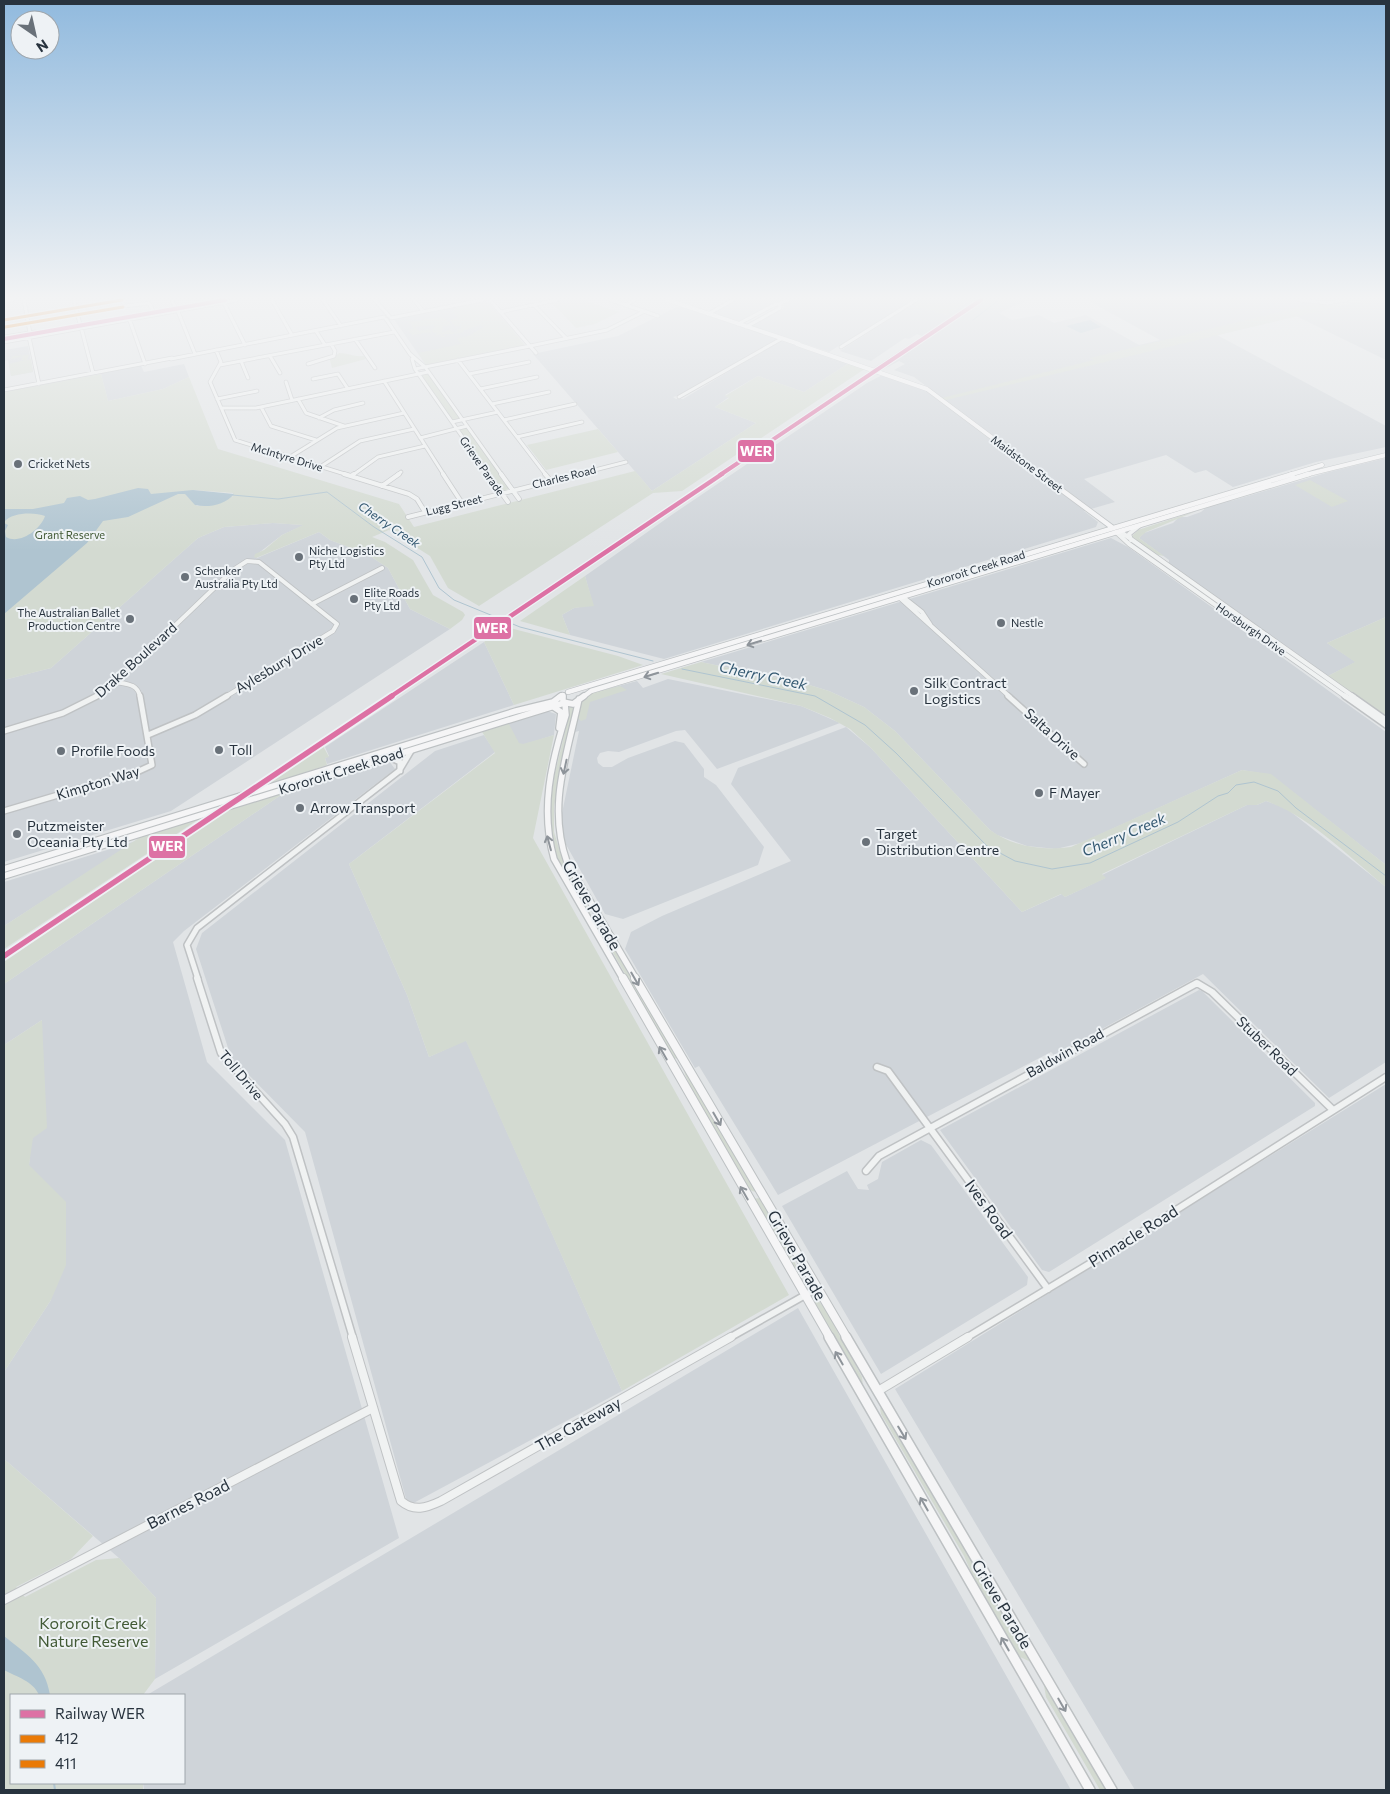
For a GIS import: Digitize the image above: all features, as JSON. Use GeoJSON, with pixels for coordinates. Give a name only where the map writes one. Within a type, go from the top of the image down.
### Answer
{"type":"FeatureCollection","features":[{"type":"Feature","properties":{"kind":"main road","name":"Maidstone Street"},"geometry":{"type":"LineString","coordinates":[[913,384],[942,401],[1116,530]]}},
{"type":"Feature","properties":{"kind":"main road","name":"Kororoit Creek Road"},"geometry":{"type":"LineString","coordinates":[[4,876],[88,847],[550,703],[565,694],[807,620],[921,591],[1103,536],[1116,530],[1122,524],[1278,478],[1386,450]]}},
{"type":"Feature","properties":{"kind":"main road","name":"Kororoit Creek Road"},"geometry":{"type":"LineString","coordinates":[[343,768],[385,758],[552,706],[573,704],[592,691],[784,634],[1085,536],[1143,523],[1283,481],[1386,455]]}},
{"type":"Feature","properties":{"kind":"main road"},"geometry":{"type":"LineString","coordinates":[[1278,478],[1283,481]]}},
{"type":"Feature","properties":{"kind":"main road"},"geometry":{"type":"LineString","coordinates":[[1211,498],[1216,501]]}},
{"type":"Feature","properties":{"kind":"main road"},"geometry":{"type":"LineString","coordinates":[[1085,536],[1102,527],[1102,520],[1122,524]]}},
{"type":"Feature","properties":{"kind":"main road"},"geometry":{"type":"LineString","coordinates":[[807,620],[811,625]]}},
{"type":"Feature","properties":{"kind":"main road"},"geometry":{"type":"LineString","coordinates":[[773,630],[784,634]]}},
{"type":"Feature","properties":{"kind":"main road"},"geometry":{"type":"LineString","coordinates":[[727,645],[731,650]]}},
{"type":"Feature","properties":{"kind":"main road"},"geometry":{"type":"LineString","coordinates":[[565,694],[576,694],[579,699]]}},
{"type":"Feature","properties":{"kind":"main road","name":"Grieve Parade"},"geometry":{"type":"LineString","coordinates":[[565,694],[561,700],[565,704],[567,714],[560,732],[545,819],[546,836],[554,859],[1090,1790]]}},
{"type":"Feature","properties":{"kind":"main road","name":"Grieve Parade"},"geometry":{"type":"LineString","coordinates":[[579,699],[556,816],[557,833],[564,856],[816,1289],[1112,1790]]}},
{"type":"Feature","properties":{"kind":"main road"},"geometry":{"type":"LineString","coordinates":[[552,706],[558,708],[561,712],[560,732]]}},
{"type":"Feature","properties":{"kind":"main road","name":"Kororoit Creek Road"},"geometry":{"type":"LineString","coordinates":[[4,869],[88,847]]}},
{"type":"Feature","properties":{"kind":"street"},"geometry":{"type":"LineString","coordinates":[[4,390],[40,384]]}},
{"type":"Feature","properties":{"kind":"street","name":"McIntyre Drive"},"geometry":{"type":"LineString","coordinates":[[212,384],[235,440],[414,497],[425,512]]}},
{"type":"Feature","properties":{"kind":"street"},"geometry":{"type":"LineString","coordinates":[[287,384],[292,400]]}},
{"type":"Feature","properties":{"kind":"street"},"geometry":{"type":"LineString","coordinates":[[344,384],[348,389]]}},
{"type":"Feature","properties":{"kind":"street"},"geometry":{"type":"LineString","coordinates":[[221,409],[261,407],[372,384]]}},
{"type":"Feature","properties":{"kind":"street"},"geometry":{"type":"LineString","coordinates":[[386,384],[462,503]]}},
{"type":"Feature","properties":{"kind":"street","name":"Grieve Parade"},"geometry":{"type":"LineString","coordinates":[[426,384],[508,502]]}},
{"type":"Feature","properties":{"kind":"street","name":"Grieve Parade"},"geometry":{"type":"LineString","coordinates":[[437,384],[519,499]]}},
{"type":"Feature","properties":{"kind":"street"},"geometry":{"type":"LineString","coordinates":[[476,384],[550,480]]}},
{"type":"Feature","properties":{"kind":"street"},"geometry":{"type":"LineString","coordinates":[[480,389],[505,384]]}},
{"type":"Feature","properties":{"kind":"street"},"geometry":{"type":"LineString","coordinates":[[680,397],[703,384]]}},
{"type":"Feature","properties":{"kind":"street"},"geometry":{"type":"LineString","coordinates":[[217,399],[257,391]]}},
{"type":"Feature","properties":{"kind":"street"},"geometry":{"type":"LineString","coordinates":[[492,404],[549,392]]}},
{"type":"Feature","properties":{"kind":"street"},"geometry":{"type":"LineString","coordinates":[[298,399],[306,414],[344,426]]}},
{"type":"Feature","properties":{"kind":"street"},"geometry":{"type":"LineString","coordinates":[[319,418],[334,410],[363,404]]}},
{"type":"Feature","properties":{"kind":"street"},"geometry":{"type":"LineString","coordinates":[[504,420],[575,404]]}},
{"type":"Feature","properties":{"kind":"street"},"geometry":{"type":"LineString","coordinates":[[261,407],[271,426],[316,440]]}},
{"type":"Feature","properties":{"kind":"street"},"geometry":{"type":"LineString","coordinates":[[452,422],[498,412]]}},
{"type":"Feature","properties":{"kind":"street"},"geometry":{"type":"LineString","coordinates":[[290,458],[333,430],[404,413]]}},
{"type":"Feature","properties":{"kind":"street"},"geometry":{"type":"LineString","coordinates":[[517,437],[582,422]]}},
{"type":"Feature","properties":{"kind":"street"},"geometry":{"type":"LineString","coordinates":[[420,438],[467,426]]}},
{"type":"Feature","properties":{"kind":"street"},"geometry":{"type":"LineString","coordinates":[[320,467],[360,441],[414,429]]}},
{"type":"Feature","properties":{"kind":"street"},"geometry":{"type":"LineString","coordinates":[[351,476],[378,458],[426,446]]}},
{"type":"Feature","properties":{"kind":"street","name":"Charles Road"},"geometry":{"type":"LineString","coordinates":[[501,493],[626,462]]}},
{"type":"Feature","properties":{"kind":"street"},"geometry":{"type":"LineString","coordinates":[[382,486],[401,472]]}},
{"type":"Feature","properties":{"kind":"street","name":"Lugg Street"},"geometry":{"type":"LineString","coordinates":[[408,516],[501,493]]}},
{"type":"Feature","properties":{"kind":"street"},"geometry":{"type":"LineString","coordinates":[[1103,536],[1115,537],[1130,542],[1130,532],[1143,523]]}},
{"type":"Feature","properties":{"kind":"street","name":"Horsburgh Drive"},"geometry":{"type":"LineString","coordinates":[[1116,530],[1130,542],[1386,720]]}},
{"type":"Feature","properties":{"kind":"street","name":"Aylesbury Drive"},"geometry":{"type":"LineString","coordinates":[[148,735],[195,715],[335,630],[337,626],[335,622],[259,562],[250,560]]}},
{"type":"Feature","properties":{"kind":"street","name":"Drake Boulevard"},"geometry":{"type":"LineString","coordinates":[[4,731],[67,712],[93,699],[116,682],[233,570],[250,560]]}},
{"type":"Feature","properties":{"kind":"street"},"geometry":{"type":"LineString","coordinates":[[312,604],[382,568]]}},
{"type":"Feature","properties":{"kind":"street"},"geometry":{"type":"LineString","coordinates":[[913,604],[913,598],[921,591]]}},
{"type":"Feature","properties":{"kind":"street","name":"Salta Drive"},"geometry":{"type":"LineString","coordinates":[[900,596],[925,614],[931,624]]}},
{"type":"Feature","properties":{"kind":"street","name":"Salta Drive"},"geometry":{"type":"LineString","coordinates":[[900,596],[916,614],[931,624],[1084,764]]}},
{"type":"Feature","properties":{"kind":"street","name":"Horsburgh Drive"},"geometry":{"type":"LineString","coordinates":[[1290,654],[1386,726]]}},
{"type":"Feature","properties":{"kind":"street","name":"Kimpton Way"},"geometry":{"type":"LineString","coordinates":[[4,811],[148,768],[153,761],[139,691],[134,686],[116,682]]}},
{"type":"Feature","properties":{"kind":"street","name":"Toll Drive"},"geometry":{"type":"LineString","coordinates":[[381,1432],[293,1137],[285,1124],[221,1053],[187,945],[197,928],[399,771],[405,765],[409,752],[421,747]]}},
{"type":"Feature","properties":{"kind":"street"},"geometry":{"type":"LineString","coordinates":[[385,758],[393,757],[398,760],[401,766],[399,771]]}},
{"type":"Feature","properties":{"kind":"street","name":"Stuber Road"},"geometry":{"type":"LineString","coordinates":[[1201,983],[1333,1110]]}},
{"type":"Feature","properties":{"kind":"street","name":"Baldwin Road"},"geometry":{"type":"LineString","coordinates":[[866,1171],[879,1156],[1188,986],[1201,983]]}},
{"type":"Feature","properties":{"kind":"street","name":"Ives Road"},"geometry":{"type":"LineString","coordinates":[[877,1067],[888,1071],[1048,1289]]}},
{"type":"Feature","properties":{"kind":"street","name":"Pinnacle Road"},"geometry":{"type":"LineString","coordinates":[[877,1391],[1048,1289],[1386,1077]]}},
{"type":"Feature","properties":{"kind":"street","name":"The Gateway"},"geometry":{"type":"LineString","coordinates":[[381,1432],[401,1501],[410,1508],[426,1508],[816,1289]]}},
{"type":"Feature","properties":{"kind":"street","name":"Barnes Road"},"geometry":{"type":"LineString","coordinates":[[4,1600],[373,1408]]}},
{"type":"Feature","properties":{"kind":"shaded area"},"geometry":{"type":"Polygon","coordinates":[[[104,384],[174,384],[163,389],[108,401],[104,384]]]}},
{"type":"Feature","properties":{"kind":"shaded area"},"geometry":{"type":"Polygon","coordinates":[[[559,384],[702,384],[685,394],[673,397],[683,399],[708,384],[745,384],[725,395],[729,397],[715,407],[756,423],[652,491],[559,384]]]}},
{"type":"Feature","properties":{"kind":"shaded area"},"geometry":{"type":"Polygon","coordinates":[[[780,384],[817,384],[804,392],[780,384]]]}},
{"type":"Feature","properties":{"kind":"shaded area"},"geometry":{"type":"Polygon","coordinates":[[[866,384],[919,384],[926,386],[923,384],[1307,384],[1386,426],[1386,447],[1316,462],[1233,487],[1206,470],[1195,473],[1166,455],[1084,479],[1115,502],[1084,511],[1098,522],[1096,527],[664,659],[570,635],[562,615],[574,608],[593,605],[585,576],[673,514],[866,384]]]}},
{"type":"Feature","properties":{"kind":"shaded area"},"geometry":{"type":"Polygon","coordinates":[[[1386,458],[1386,617],[1327,643],[1356,662],[1328,676],[1169,564],[1169,560],[1139,538],[1144,533],[1173,523],[1179,517],[1187,517],[1201,512],[1208,506],[1386,458]]]}},
{"type":"Feature","properties":{"kind":"shaded area"},"geometry":{"type":"Polygon","coordinates":[[[273,523],[304,525],[282,535],[256,555],[257,558],[319,532],[330,540],[367,554],[388,568],[410,609],[450,629],[171,811],[4,862],[4,680],[51,668],[198,538],[224,527],[273,523]]]}},
{"type":"Feature","properties":{"kind":"shaded area"},"geometry":{"type":"Polygon","coordinates":[[[1111,538],[1128,547],[1386,732],[1386,865],[1271,775],[1242,770],[1081,843],[1056,849],[1027,846],[997,835],[990,830],[895,731],[864,707],[829,691],[806,684],[701,662],[1111,538]]]}},
{"type":"Feature","properties":{"kind":"shaded area"},"geometry":{"type":"Polygon","coordinates":[[[484,642],[514,705],[327,764],[325,758],[329,756],[325,747],[484,642]]]}},
{"type":"Feature","properties":{"kind":"shaded area"},"geometry":{"type":"Polygon","coordinates":[[[668,679],[801,706],[840,723],[717,769],[685,730],[676,731],[619,752],[608,751],[600,753],[597,758],[598,763],[603,767],[612,767],[628,758],[675,741],[684,743],[704,769],[704,777],[716,785],[764,847],[758,865],[623,919],[605,914],[564,841],[561,818],[579,731],[575,732],[581,703],[592,693],[637,681],[643,688],[668,679]]]}},
{"type":"Feature","properties":{"kind":"shaded area"},"geometry":{"type":"Polygon","coordinates":[[[547,711],[556,714],[554,735],[523,745],[518,744],[504,724],[547,711]]]}},
{"type":"Feature","properties":{"kind":"shaded area"},"geometry":{"type":"Polygon","coordinates":[[[846,727],[871,748],[1022,912],[1062,894],[1065,897],[1105,878],[1102,875],[1247,805],[1257,805],[1266,801],[1286,808],[1386,887],[1386,1062],[1329,1098],[1203,974],[1054,1055],[1051,1052],[778,1195],[699,1066],[695,1068],[625,949],[631,932],[662,916],[791,861],[731,784],[738,768],[846,727]]]}},
{"type":"Feature","properties":{"kind":"shaded area"},"geometry":{"type":"Polygon","coordinates":[[[484,735],[495,752],[349,864],[407,995],[429,1057],[466,1040],[622,1391],[408,1506],[305,1132],[231,1057],[196,949],[202,933],[435,751],[484,735]]]}},
{"type":"Feature","properties":{"kind":"shaded area"},"geometry":{"type":"Polygon","coordinates":[[[389,761],[395,769],[184,931],[173,942],[207,1062],[285,1140],[399,1538],[155,1679],[156,1598],[119,1558],[4,1459],[4,1372],[51,1300],[29,1165],[42,1020],[4,1045],[4,984],[281,795],[389,761]]]}},
{"type":"Feature","properties":{"kind":"shaded area"},"geometry":{"type":"Polygon","coordinates":[[[136,841],[4,926],[4,882],[136,841]]]}},
{"type":"Feature","properties":{"kind":"shaded area"},"geometry":{"type":"Polygon","coordinates":[[[1199,990],[1315,1103],[1315,1106],[1049,1272],[1042,1270],[940,1130],[1199,990]]]}},
{"type":"Feature","properties":{"kind":"shaded area"},"geometry":{"type":"Polygon","coordinates":[[[1386,1084],[1386,1790],[1135,1790],[895,1389],[1386,1084]]]}},
{"type":"Feature","properties":{"kind":"shaded area"},"geometry":{"type":"Polygon","coordinates":[[[921,1140],[931,1145],[1028,1277],[1027,1285],[881,1374],[782,1206],[847,1171],[858,1189],[869,1190],[867,1185],[878,1179],[882,1162],[921,1140]]]}},
{"type":"Feature","properties":{"kind":"shaded area"},"geometry":{"type":"Polygon","coordinates":[[[798,1308],[1071,1790],[144,1790],[143,1784],[185,1784],[185,1694],[149,1694],[798,1308]]]}},
{"type":"Feature","properties":{"kind":"green space","name":"Grant Reserve"},"geometry":{"type":"Polygon","coordinates":[[[49,384],[104,384],[108,401],[163,389],[174,384],[192,384],[218,449],[399,504],[414,527],[635,471],[652,491],[756,423],[715,407],[729,398],[725,396],[745,384],[780,384],[804,392],[817,384],[842,384],[682,491],[653,493],[479,606],[448,588],[430,556],[389,530],[372,537],[385,542],[413,560],[433,595],[463,612],[465,615],[462,620],[450,629],[410,609],[388,568],[367,554],[330,540],[319,532],[256,558],[254,557],[255,554],[264,550],[282,535],[303,525],[273,523],[224,527],[198,538],[51,668],[4,680],[4,392],[49,384]],[[193,490],[186,495],[197,506],[217,504],[233,496],[233,493],[193,490]]]}},
{"type":"Feature","properties":{"kind":"green space"},"geometry":{"type":"Polygon","coordinates":[[[427,384],[436,384],[461,419],[452,421],[427,384]]]}},
{"type":"Feature","properties":{"kind":"green space"},"geometry":{"type":"Polygon","coordinates":[[[999,384],[1014,384],[946,400],[942,398],[999,384]]]}},
{"type":"Feature","properties":{"kind":"green space"},"geometry":{"type":"Polygon","coordinates":[[[466,427],[510,489],[501,491],[460,430],[466,427]]]}},
{"type":"Feature","properties":{"kind":"green space"},"geometry":{"type":"Polygon","coordinates":[[[598,429],[618,452],[546,470],[527,445],[598,429]]]}},
{"type":"Feature","properties":{"kind":"green space"},"geometry":{"type":"Polygon","coordinates":[[[1310,480],[1348,501],[1332,507],[1295,485],[1310,480]]]}},
{"type":"Feature","properties":{"kind":"green space"},"geometry":{"type":"Polygon","coordinates":[[[1199,510],[1146,532],[1139,538],[1164,556],[1154,554],[1131,537],[1138,530],[1199,510]]]}},
{"type":"Feature","properties":{"kind":"green space"},"geometry":{"type":"Polygon","coordinates":[[[585,576],[594,606],[574,608],[562,615],[570,635],[520,621],[585,576]]]}},
{"type":"Feature","properties":{"kind":"green space"},"geometry":{"type":"Polygon","coordinates":[[[1386,617],[1386,717],[1328,676],[1355,662],[1327,643],[1386,617]]]}},
{"type":"Feature","properties":{"kind":"green space"},"geometry":{"type":"Polygon","coordinates":[[[506,627],[618,656],[643,665],[514,705],[484,642],[506,627]]]}},
{"type":"Feature","properties":{"kind":"green space"},"geometry":{"type":"Polygon","coordinates":[[[701,662],[806,684],[829,691],[864,707],[895,731],[990,830],[1019,844],[1040,848],[1071,847],[1242,770],[1271,774],[1386,865],[1386,887],[1314,827],[1283,808],[1266,801],[1257,805],[1247,805],[1102,874],[1106,878],[1065,897],[1061,894],[1022,912],[871,748],[850,729],[801,706],[661,674],[701,662]]]}},
{"type":"Feature","properties":{"kind":"green space"},"geometry":{"type":"Polygon","coordinates":[[[620,686],[627,690],[590,702],[586,719],[581,721],[578,718],[582,699],[592,693],[620,686]]]}},
{"type":"Feature","properties":{"kind":"green space"},"geometry":{"type":"Polygon","coordinates":[[[568,707],[574,707],[554,806],[554,832],[561,855],[599,931],[594,926],[558,864],[548,828],[551,789],[569,716],[568,707]]]}},
{"type":"Feature","properties":{"kind":"green space"},"geometry":{"type":"Polygon","coordinates":[[[506,723],[509,724],[519,743],[523,744],[554,735],[533,838],[789,1295],[622,1391],[466,1041],[429,1057],[407,995],[349,864],[495,753],[481,730],[506,723]]]}},
{"type":"Feature","properties":{"kind":"green space"},"geometry":{"type":"Polygon","coordinates":[[[323,746],[329,757],[325,758],[327,765],[260,788],[323,746]]]}},
{"type":"Feature","properties":{"kind":"green space"},"geometry":{"type":"Polygon","coordinates":[[[283,791],[281,795],[4,984],[4,962],[231,807],[283,791]]]}},
{"type":"Feature","properties":{"kind":"green space"},"geometry":{"type":"Polygon","coordinates":[[[200,817],[4,949],[4,926],[145,834],[200,817]]]}},
{"type":"Feature","properties":{"kind":"green space"},"geometry":{"type":"Polygon","coordinates":[[[609,940],[678,1059],[671,1057],[651,1024],[643,1005],[608,944],[609,940]]]}},
{"type":"Feature","properties":{"kind":"green space"},"geometry":{"type":"Polygon","coordinates":[[[42,1020],[47,1128],[33,1138],[29,1165],[66,1202],[66,1265],[51,1300],[4,1372],[4,1045],[42,1020]]]}},
{"type":"Feature","properties":{"kind":"green space"},"geometry":{"type":"Polygon","coordinates":[[[683,1067],[756,1192],[748,1188],[733,1164],[700,1105],[683,1067]]]}},
{"type":"Feature","properties":{"kind":"green space"},"geometry":{"type":"Polygon","coordinates":[[[760,1198],[793,1258],[804,1287],[752,1199],[760,1198]]]}},
{"type":"Feature","properties":{"kind":"green space"},"geometry":{"type":"Polygon","coordinates":[[[813,1297],[826,1310],[862,1377],[863,1387],[810,1298],[813,1297]]]}},
{"type":"Feature","properties":{"kind":"green space"},"geometry":{"type":"Polygon","coordinates":[[[882,1407],[1031,1662],[1020,1657],[1014,1649],[979,1590],[964,1556],[881,1414],[880,1408],[882,1407]]]}},
{"type":"Feature","properties":{"kind":"green space","name":"Kororoit Creek Nature Reserve"},"geometry":{"type":"Polygon","coordinates":[[[4,1459],[93,1536],[71,1559],[16,1587],[25,1597],[96,1560],[119,1558],[156,1598],[155,1679],[144,1694],[10,1694],[10,1784],[143,1784],[143,1790],[4,1790],[4,1459]]]}},
{"type":"Feature","properties":{"kind":"green space"},"geometry":{"type":"Polygon","coordinates":[[[1043,1680],[1107,1790],[1100,1790],[1046,1697],[1043,1680]]]}},
{"type":"Feature","properties":{"kind":"water"},"geometry":{"type":"Polygon","coordinates":[[[138,488],[148,489],[151,494],[193,490],[234,494],[226,501],[216,505],[205,506],[195,505],[185,494],[178,494],[128,517],[103,521],[87,543],[4,614],[4,523],[8,525],[5,531],[6,537],[17,539],[35,530],[45,516],[24,514],[12,516],[4,522],[4,509],[33,509],[64,503],[67,498],[80,496],[88,500],[138,488]]]}},
{"type":"Feature","properties":{"kind":"water"},"geometry":{"type":"Polygon","coordinates":[[[4,1636],[27,1654],[39,1667],[44,1675],[50,1694],[38,1694],[29,1683],[4,1670],[4,1636]]]}},
{"type":"Feature","properties":{"kind":"waterway","name":"Cherry Creek"},"geometry":{"type":"LineString","coordinates":[[232,495],[278,499],[327,492],[374,527],[422,557],[439,588],[454,600],[520,627],[653,661]]}},
{"type":"Feature","properties":{"kind":"waterway","name":"Cherry Creek"},"geometry":{"type":"LineString","coordinates":[[682,669],[815,696],[865,725],[896,753],[987,846],[1015,861],[1052,869],[1090,863],[1178,822],[1218,796],[1228,793],[1236,785],[1254,782],[1278,791],[1296,808],[1386,876]]}},
{"type":"Feature","properties":{"kind":"waterway"},"geometry":{"type":"LineString","coordinates":[[54,1784],[55,1790]]}},
{"type":"Feature","properties":{"kind":"rail line","name":"WER"},"geometry":{"type":"LineString","coordinates":[[4,956],[856,384]]}},
{"type":"Feature","properties":{"kind":"place","name":"Cricket Nets"},"geometry":{"type":"Point","coordinates":[18,464]}},
{"type":"Feature","properties":{"kind":"place","name":"Niche Logistics Pty Ltd"},"geometry":{"type":"Point","coordinates":[299,557]}},
{"type":"Feature","properties":{"kind":"place","name":"Schenker Australia Pty Ltd"},"geometry":{"type":"Point","coordinates":[185,577]}},
{"type":"Feature","properties":{"kind":"place","name":"Elite Roads Pty Ltd"},"geometry":{"type":"Point","coordinates":[354,599]}},
{"type":"Feature","properties":{"kind":"place","name":"The Australian Ballet Production Centre"},"geometry":{"type":"Point","coordinates":[130,619]}},
{"type":"Feature","properties":{"kind":"place","name":"Nestle"},"geometry":{"type":"Point","coordinates":[1001,623]}},
{"type":"Feature","properties":{"kind":"place","name":"Silk Contract Logistics"},"geometry":{"type":"Point","coordinates":[914,691]}},
{"type":"Feature","properties":{"kind":"place","name":"Toll"},"geometry":{"type":"Point","coordinates":[219,750]}},
{"type":"Feature","properties":{"kind":"place","name":"Profile Foods"},"geometry":{"type":"Point","coordinates":[61,751]}},
{"type":"Feature","properties":{"kind":"place","name":"F Mayer"},"geometry":{"type":"Point","coordinates":[1039,793]}},
{"type":"Feature","properties":{"kind":"place","name":"Arrow Transport"},"geometry":{"type":"Point","coordinates":[300,808]}},
{"type":"Feature","properties":{"kind":"place","name":"Putzmeister Oceania Pty Ltd"},"geometry":{"type":"Point","coordinates":[17,834]}},
{"type":"Feature","properties":{"kind":"place","name":"Target Distribution Centre"},"geometry":{"type":"Point","coordinates":[866,842]}}]}
